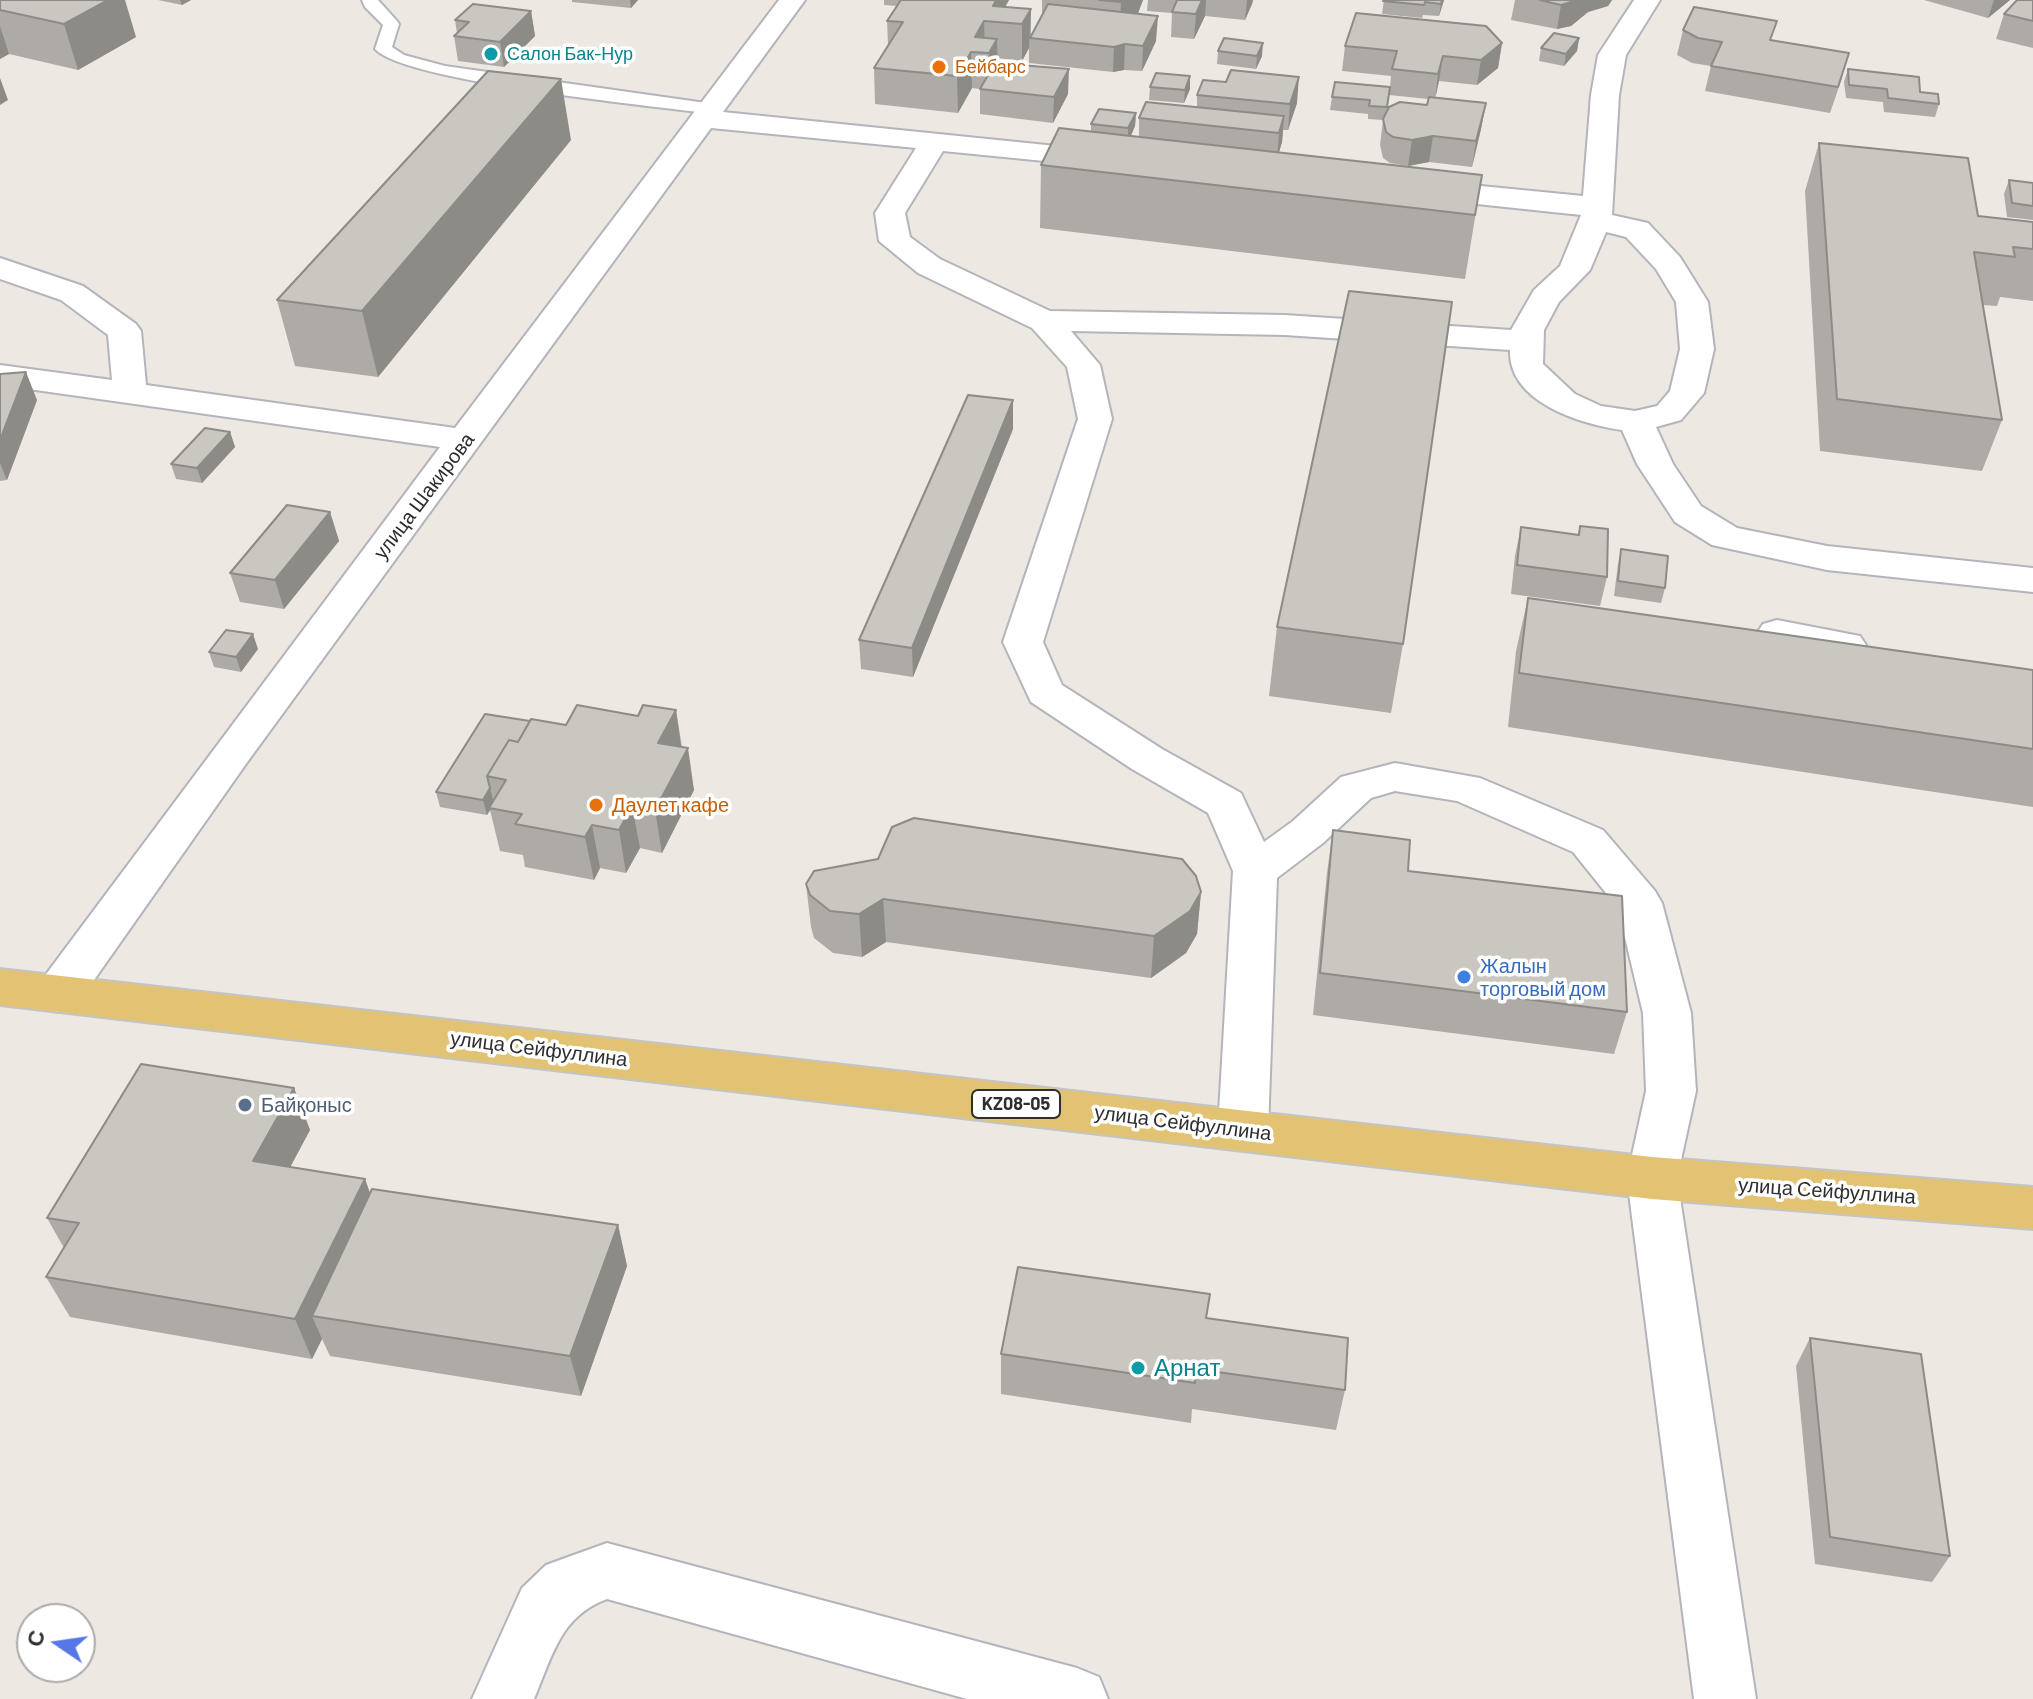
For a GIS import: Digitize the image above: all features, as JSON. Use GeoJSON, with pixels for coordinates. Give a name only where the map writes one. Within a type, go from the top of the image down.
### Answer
{"type":"FeatureCollection","features":[{"type":"Feature","properties":{"kind":"main road","name":"улица Сейфуллина"},"geometry":{"type":"LineString","coordinates":[[0,987],[1652,1178],[2033,1208]]}},
{"type":"Feature","properties":{"kind":"street","name":"улица Шакирова"},"geometry":{"type":"LineString","coordinates":[[58,994],[792,0]]}},
{"type":"Feature","properties":{"kind":"street"},"geometry":{"type":"LineString","coordinates":[[1389,186],[1597,214],[1637,230],[1669,264],[1692,302],[1697,349],[1687,393],[1669,413],[1636,422],[1588,414],[1553,398],[1526,366],[1527,330],[1545,297],[1574,270],[1597,214],[1605,95],[1612,55],[1647,0]]}},
{"type":"Feature","properties":{"kind":"street"},"geometry":{"type":"LineString","coordinates":[[709,114],[1138,161]]}},
{"type":"Feature","properties":{"kind":"street"},"geometry":{"type":"LineString","coordinates":[[935,141],[890,213],[895,241],[929,266],[1044,321],[1083,365],[1095,419],[1023,642],[1045,693],[1147,759],[1226,804],[1255,871],[1243,1130]]}},
{"type":"Feature","properties":{"kind":"street"},"geometry":{"type":"LineString","coordinates":[[0,268],[72,293],[124,331],[130,393]]}},
{"type":"Feature","properties":{"kind":"street"},"geometry":{"type":"LineString","coordinates":[[1044,321],[1202,321],[1352,327],[1526,341]]}},
{"type":"Feature","properties":{"kind":"street"},"geometry":{"type":"LineString","coordinates":[[0,375],[465,440]]}},
{"type":"Feature","properties":{"kind":"street"},"geometry":{"type":"LineString","coordinates":[[1636,422],[1655,464],[1688,514],[1725,537],[1827,558],[2033,580]]}},
{"type":"Feature","properties":{"kind":"street"},"geometry":{"type":"LineString","coordinates":[[1777,633],[1881,652]]}},
{"type":"Feature","properties":{"kind":"street"},"geometry":{"type":"LineString","coordinates":[[1255,871],[1308,832],[1356,787],[1395,777],[1465,788],[1588,841],[1639,903],[1667,1013],[1671,1091],[1652,1178],[1725,1699]]}},
{"type":"Feature","properties":{"kind":"street"},"geometry":{"type":"LineString","coordinates":[[503,1699],[543,1608],[567,1585],[607,1571],[1077,1699]]}},
{"type":"Feature","properties":{"kind":"lane"},"geometry":{"type":"LineString","coordinates":[[370,0],[370,4],[391,24],[383,49],[398,58],[443,71],[709,114]]}},
{"type":"Feature","properties":{"kind":"building"},"geometry":{"type":"Polygon","coordinates":[[[0,0],[108,0],[64,24],[0,10],[0,0]]]}},
{"type":"Feature","properties":{"kind":"building"},"geometry":{"type":"Polygon","coordinates":[[[901,0],[996,0],[993,6],[1031,9],[1022,24],[984,21],[975,37],[997,39],[989,53],[971,52],[957,76],[874,68],[903,22],[887,21],[901,0]]]}},
{"type":"Feature","properties":{"kind":"building"},"geometry":{"type":"Polygon","coordinates":[[[1177,0],[1202,0],[1196,14],[1172,12],[1177,0]]]}},
{"type":"Feature","properties":{"kind":"building"},"geometry":{"type":"Polygon","coordinates":[[[1384,0],[1442,0],[1441,4],[1425,2],[1424,5],[1384,0]]]}},
{"type":"Feature","properties":{"kind":"building"},"geometry":{"type":"Polygon","coordinates":[[[1540,0],[1577,0],[1561,5],[1540,0]]]}},
{"type":"Feature","properties":{"kind":"building"},"geometry":{"type":"Polygon","coordinates":[[[2017,0],[2033,0],[2033,21],[2004,14],[2017,0]]]}},
{"type":"Feature","properties":{"kind":"building"},"geometry":{"type":"Polygon","coordinates":[[[473,4],[531,11],[500,42],[454,36],[469,22],[455,20],[473,4]]]}},
{"type":"Feature","properties":{"kind":"building"},"geometry":{"type":"Polygon","coordinates":[[[1048,4],[1158,16],[1143,46],[1125,44],[1114,47],[1030,38],[1048,4]]]}},
{"type":"Feature","properties":{"kind":"building"},"geometry":{"type":"Polygon","coordinates":[[[1694,7],[1777,21],[1770,40],[1849,53],[1838,87],[1711,66],[1722,42],[1698,38],[1683,30],[1694,7]]]}},
{"type":"Feature","properties":{"kind":"building"},"geometry":{"type":"Polygon","coordinates":[[[1356,13],[1486,26],[1502,43],[1481,60],[1443,56],[1438,74],[1392,69],[1397,51],[1345,46],[1356,13]]]}},
{"type":"Feature","properties":{"kind":"building"},"geometry":{"type":"Polygon","coordinates":[[[1554,33],[1579,38],[1566,54],[1541,48],[1554,33]]]}},
{"type":"Feature","properties":{"kind":"building"},"geometry":{"type":"Polygon","coordinates":[[[1224,38],[1263,43],[1257,56],[1218,51],[1224,38]]]}},
{"type":"Feature","properties":{"kind":"building"},"geometry":{"type":"Polygon","coordinates":[[[995,63],[1069,69],[1054,97],[980,89],[995,63]]]}},
{"type":"Feature","properties":{"kind":"building"},"geometry":{"type":"Polygon","coordinates":[[[1848,69],[1919,77],[1920,92],[1938,94],[1939,104],[1888,98],[1887,89],[1849,85],[1848,69]]]}},
{"type":"Feature","properties":{"kind":"building"},"geometry":{"type":"Polygon","coordinates":[[[1231,70],[1299,77],[1290,104],[1197,95],[1203,80],[1226,82],[1231,70]]]}},
{"type":"Feature","properties":{"kind":"building"},"geometry":{"type":"Polygon","coordinates":[[[488,71],[561,79],[362,311],[277,300],[488,71]]]}},
{"type":"Feature","properties":{"kind":"building"},"geometry":{"type":"Polygon","coordinates":[[[1156,73],[1190,76],[1185,90],[1150,87],[1156,73]]]}},
{"type":"Feature","properties":{"kind":"building"},"geometry":{"type":"Polygon","coordinates":[[[1335,82],[1390,87],[1387,107],[1369,106],[1370,100],[1332,97],[1335,82]]]}},
{"type":"Feature","properties":{"kind":"building"},"geometry":{"type":"Polygon","coordinates":[[[1429,97],[1486,103],[1476,141],[1433,136],[1412,140],[1393,137],[1386,132],[1383,119],[1389,107],[1400,102],[1427,105],[1429,97]]]}},
{"type":"Feature","properties":{"kind":"building"},"geometry":{"type":"Polygon","coordinates":[[[1146,102],[1284,116],[1279,133],[1139,118],[1146,102]]]}},
{"type":"Feature","properties":{"kind":"building"},"geometry":{"type":"Polygon","coordinates":[[[1099,109],[1136,113],[1128,128],[1091,124],[1099,109]]]}},
{"type":"Feature","properties":{"kind":"building"},"geometry":{"type":"Polygon","coordinates":[[[1059,128],[1482,175],[1475,215],[1041,165],[1059,128]]]}},
{"type":"Feature","properties":{"kind":"building"},"geometry":{"type":"Polygon","coordinates":[[[1819,143],[1968,158],[1978,216],[2033,222],[2033,249],[2013,247],[2015,257],[1974,252],[2002,420],[1837,399],[1819,143]]]}},
{"type":"Feature","properties":{"kind":"building"},"geometry":{"type":"Polygon","coordinates":[[[2009,180],[2033,183],[2033,206],[2012,203],[2009,180]]]}},
{"type":"Feature","properties":{"kind":"building"},"geometry":{"type":"Polygon","coordinates":[[[1349,291],[1452,302],[1403,644],[1277,627],[1349,291]]]}},
{"type":"Feature","properties":{"kind":"building"},"geometry":{"type":"Polygon","coordinates":[[[26,372],[0,440],[0,374],[26,372]]]}},
{"type":"Feature","properties":{"kind":"building"},"geometry":{"type":"Polygon","coordinates":[[[968,395],[1013,400],[912,648],[859,640],[968,395]]]}},
{"type":"Feature","properties":{"kind":"building"},"geometry":{"type":"Polygon","coordinates":[[[205,428],[230,432],[197,468],[171,464],[205,428]]]}},
{"type":"Feature","properties":{"kind":"building"},"geometry":{"type":"Polygon","coordinates":[[[287,505],[330,512],[275,580],[230,573],[287,505]]]}},
{"type":"Feature","properties":{"kind":"building"},"geometry":{"type":"Polygon","coordinates":[[[1580,526],[1608,529],[1607,577],[1517,565],[1521,527],[1579,535],[1580,526]]]}},
{"type":"Feature","properties":{"kind":"building"},"geometry":{"type":"Polygon","coordinates":[[[1621,549],[1668,556],[1665,588],[1618,581],[1621,549]]]}},
{"type":"Feature","properties":{"kind":"building"},"geometry":{"type":"Polygon","coordinates":[[[1528,598],[2033,670],[2033,749],[1519,673],[1528,598]]]}},
{"type":"Feature","properties":{"kind":"building"},"geometry":{"type":"Polygon","coordinates":[[[226,630],[253,634],[236,657],[209,652],[226,630]]]}},
{"type":"Feature","properties":{"kind":"building"},"geometry":{"type":"Polygon","coordinates":[[[577,705],[638,716],[643,705],[676,710],[658,743],[688,748],[655,810],[632,806],[619,830],[592,825],[585,837],[515,824],[522,814],[489,808],[506,780],[487,776],[509,740],[518,742],[531,719],[566,725],[577,705]]]}},
{"type":"Feature","properties":{"kind":"building"},"geometry":{"type":"Polygon","coordinates":[[[485,714],[530,721],[518,742],[509,740],[487,776],[490,788],[483,800],[436,792],[485,714]]]}},
{"type":"Feature","properties":{"kind":"building"},"geometry":{"type":"Polygon","coordinates":[[[914,818],[1182,859],[1196,876],[1201,892],[1190,911],[1154,936],[883,899],[859,914],[830,911],[810,895],[806,884],[814,871],[878,859],[892,827],[914,818]]]}},
{"type":"Feature","properties":{"kind":"building","name":"Жалын торговый дом"},"geometry":{"type":"Polygon","coordinates":[[[1333,830],[1410,840],[1408,871],[1622,896],[1627,1012],[1320,973],[1333,830]]]}},
{"type":"Feature","properties":{"kind":"building"},"geometry":{"type":"Polygon","coordinates":[[[141,1064],[294,1088],[253,1161],[365,1179],[295,1319],[46,1277],[79,1223],[47,1218],[141,1064]]]}},
{"type":"Feature","properties":{"kind":"building"},"geometry":{"type":"Polygon","coordinates":[[[372,1189],[618,1225],[570,1356],[312,1316],[372,1189]]]}},
{"type":"Feature","properties":{"kind":"building"},"geometry":{"type":"Polygon","coordinates":[[[1018,1267],[1210,1294],[1206,1318],[1348,1338],[1345,1390],[1196,1369],[1195,1383],[1001,1354],[1018,1267]]]}},
{"type":"Feature","properties":{"kind":"building"},"geometry":{"type":"Polygon","coordinates":[[[1810,1338],[1921,1354],[1950,1556],[1830,1537],[1810,1338]]]}},
{"type":"Feature","properties":{"kind":"place","name":"Салон Бак-Нур"},"geometry":{"type":"Point","coordinates":[491,54]}},
{"type":"Feature","properties":{"kind":"place","name":"Бейбарс"},"geometry":{"type":"Point","coordinates":[939,67]}},
{"type":"Feature","properties":{"kind":"place","name":"Даулет кафе"},"geometry":{"type":"Point","coordinates":[596,805]}},
{"type":"Feature","properties":{"kind":"place","name":"Жалын торговый дом"},"geometry":{"type":"Point","coordinates":[1464,977]}},
{"type":"Feature","properties":{"kind":"place","name":"Байқоныс"},"geometry":{"type":"Point","coordinates":[245,1105]}},
{"type":"Feature","properties":{"kind":"place","name":"Арнат"},"geometry":{"type":"Point","coordinates":[1138,1368]}}]}
